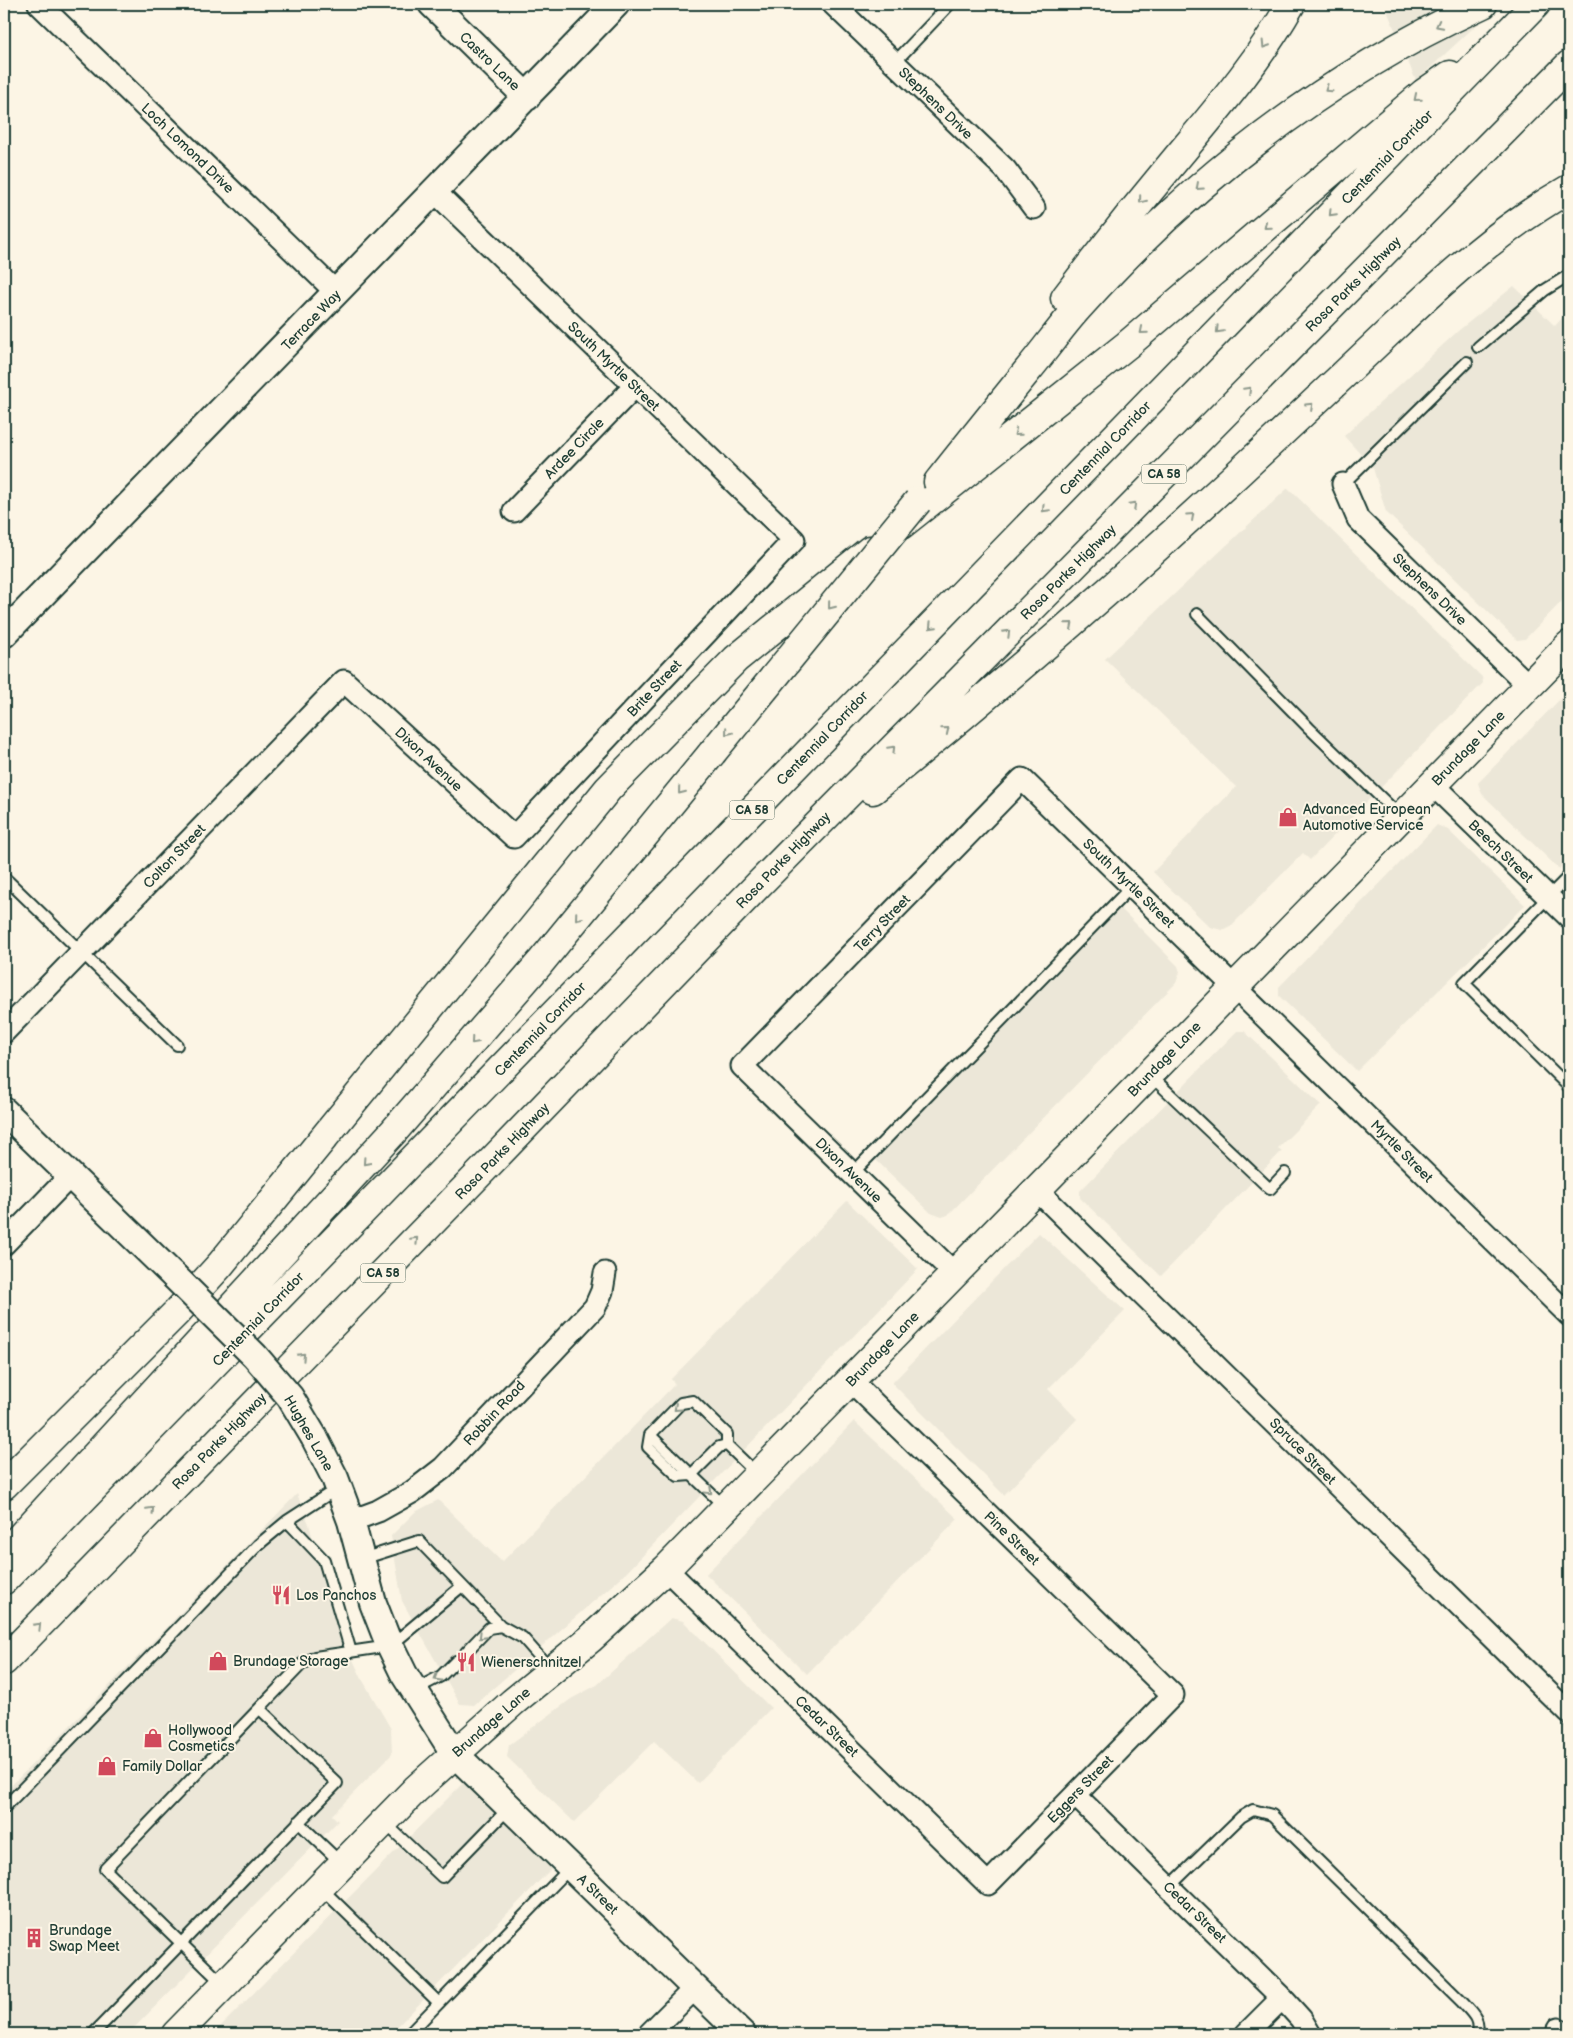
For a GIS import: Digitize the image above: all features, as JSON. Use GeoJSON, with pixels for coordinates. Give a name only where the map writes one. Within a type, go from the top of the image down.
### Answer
{"type":"FeatureCollection","features":[{"type":"Feature","properties":{"kind":"main road"},"geometry":{"type":"LineString","coordinates":[[4,1554],[394,1131],[546,956],[918,501],[934,487],[1023,365],[1107,244],[1243,76],[1291,4]]}},
{"type":"Feature","properties":{"kind":"main road"},"geometry":{"type":"LineString","coordinates":[[1023,365],[1115,267],[1179,206],[1265,133],[1369,62],[1483,4]]}},
{"type":"Feature","properties":{"kind":"main road","name":"Centennial Corridor"},"geometry":{"type":"LineString","coordinates":[[4,1580],[1536,4]]}},
{"type":"Feature","properties":{"kind":"main road"},"geometry":{"type":"LineString","coordinates":[[4,1485],[208,1278],[608,789],[720,673],[765,634],[1127,345],[1424,93],[1500,40]]}},
{"type":"Feature","properties":{"kind":"main road","name":"Rosa Parks Highway"},"geometry":{"type":"LineString","coordinates":[[4,1661],[760,883],[1569,65]]}},
{"type":"Feature","properties":{"kind":"main road"},"geometry":{"type":"LineString","coordinates":[[760,883],[976,706],[1097,602],[1217,493],[1453,272],[1507,229],[1569,189]]}},
{"type":"Feature","properties":{"kind":"main road","name":"Brundage Lane"},"geometry":{"type":"LineString","coordinates":[[176,2034],[342,1864],[454,1753],[590,1639],[666,1569],[1569,645]]}},
{"type":"Feature","properties":{"kind":"street","name":"Loch Lomond Drive"},"geometry":{"type":"LineString","coordinates":[[39,4],[337,293]]}},
{"type":"Feature","properties":{"kind":"street","name":"Castro Lane"},"geometry":{"type":"LineString","coordinates":[[432,4],[527,97]]}},
{"type":"Feature","properties":{"kind":"street","name":"Terrace Way"},"geometry":{"type":"LineString","coordinates":[[4,634],[616,4]]}},
{"type":"Feature","properties":{"kind":"street","name":"Stephens Drive"},"geometry":{"type":"LineString","coordinates":[[833,4],[1005,169],[1034,208]]}},
{"type":"Feature","properties":{"kind":"street","name":"South Myrtle Street"},"geometry":{"type":"LineString","coordinates":[[435,192],[794,540]]}},
{"type":"Feature","properties":{"kind":"street","name":"Ardee Circle"},"geometry":{"type":"LineString","coordinates":[[514,511],[635,386]]}},
{"type":"Feature","properties":{"kind":"street","name":"Stephens Drive"},"geometry":{"type":"LineString","coordinates":[[1342,484],[1358,519],[1529,686]]}},
{"type":"Feature","properties":{"kind":"street","name":"Brite Street"},"geometry":{"type":"LineString","coordinates":[[514,837],[794,540]]}},
{"type":"Feature","properties":{"kind":"street","name":"Dixon Avenue"},"geometry":{"type":"LineString","coordinates":[[344,681],[514,837]]}},
{"type":"Feature","properties":{"kind":"street","name":"Colton Street"},"geometry":{"type":"LineString","coordinates":[[4,1032],[344,681]]}},
{"type":"Feature","properties":{"kind":"street","name":"South Myrtle Street"},"geometry":{"type":"LineString","coordinates":[[1022,779],[1236,986]]}},
{"type":"Feature","properties":{"kind":"street","name":"Terry Street"},"geometry":{"type":"LineString","coordinates":[[742,1066],[1022,779]]}},
{"type":"Feature","properties":{"kind":"street","name":"Beech Street"},"geometry":{"type":"LineString","coordinates":[[1433,784],[1569,917]]}},
{"type":"Feature","properties":{"kind":"street","name":"Myrtle Street"},"geometry":{"type":"LineString","coordinates":[[1236,986],[1569,1315]]}},
{"type":"Feature","properties":{"kind":"street","name":"Dixon Avenue"},"geometry":{"type":"LineString","coordinates":[[742,1066],[955,1274]]}},
{"type":"Feature","properties":{"kind":"street","name":"Hughes Lane"},"geometry":{"type":"LineString","coordinates":[[4,1111],[255,1356],[290,1398],[314,1437],[338,1488],[351,1521],[373,1603],[390,1646],[414,1690],[454,1753]]}},
{"type":"Feature","properties":{"kind":"street"},"geometry":{"type":"LineString","coordinates":[[4,1244],[70,1176]]}},
{"type":"Feature","properties":{"kind":"street","name":"Spruce Street"},"geometry":{"type":"LineString","coordinates":[[1037,1190],[1569,1713]]}},
{"type":"Feature","properties":{"kind":"street","name":"Robbin Road"},"geometry":{"type":"LineString","coordinates":[[351,1521],[378,1511],[412,1492],[443,1468],[595,1307],[602,1291],[605,1273]]}},
{"type":"Feature","properties":{"kind":"street","name":"Pine Street"},"geometry":{"type":"LineString","coordinates":[[851,1381],[1173,1695]]}},
{"type":"Feature","properties":{"kind":"street","name":"Cedar Street"},"geometry":{"type":"LineString","coordinates":[[666,1569],[988,1884]]}},
{"type":"Feature","properties":{"kind":"street","name":"Eggers Street"},"geometry":{"type":"LineString","coordinates":[[988,1884],[1173,1695]]}},
{"type":"Feature","properties":{"kind":"street","name":"A Street"},"geometry":{"type":"LineString","coordinates":[[454,1753],[742,2034]]}},
{"type":"Feature","properties":{"kind":"street","name":"Cedar Street"},"geometry":{"type":"LineString","coordinates":[[1075,1795],[1282,1998],[1301,2019],[1310,2034]]}},
{"type":"Feature","properties":{"kind":"street"},"geometry":{"type":"LineString","coordinates":[[649,2034],[695,1988]]}},
{"type":"Feature","properties":{"kind":"street"},"geometry":{"type":"LineString","coordinates":[[1246,2034],[1282,1998]]}},
{"type":"Feature","properties":{"kind":"lane"},"geometry":{"type":"LineString","coordinates":[[894,63],[950,4]]}},
{"type":"Feature","properties":{"kind":"lane"},"geometry":{"type":"LineString","coordinates":[[1478,347],[1545,290],[1569,275]]}},
{"type":"Feature","properties":{"kind":"lane"},"geometry":{"type":"LineString","coordinates":[[1342,484],[1467,362]]}},
{"type":"Feature","properties":{"kind":"lane"},"geometry":{"type":"LineString","coordinates":[[1197,614],[1315,734],[1401,817]]}},
{"type":"Feature","properties":{"kind":"lane"},"geometry":{"type":"LineString","coordinates":[[1569,876],[1464,983],[1569,1087]]}},
{"type":"Feature","properties":{"kind":"lane"},"geometry":{"type":"LineString","coordinates":[[4,877],[177,1045]]}},
{"type":"Feature","properties":{"kind":"lane"},"geometry":{"type":"LineString","coordinates":[[852,1174],[1132,886]]}},
{"type":"Feature","properties":{"kind":"lane"},"geometry":{"type":"LineString","coordinates":[[1150,1074],[1270,1189],[1285,1173]]}},
{"type":"Feature","properties":{"kind":"lane"},"geometry":{"type":"LineString","coordinates":[[726,1508],[650,1435],[681,1403],[693,1401],[727,1434],[727,1445],[758,1475]]}},
{"type":"Feature","properties":{"kind":"lane"},"geometry":{"type":"LineString","coordinates":[[691,1475],[719,1447],[727,1445]]}},
{"type":"Feature","properties":{"kind":"lane"},"geometry":{"type":"LineString","coordinates":[[4,1808],[258,1545],[287,1521],[338,1488]]}},
{"type":"Feature","properties":{"kind":"lane"},"geometry":{"type":"LineString","coordinates":[[287,1521],[324,1560],[351,1652]]}},
{"type":"Feature","properties":{"kind":"lane"},"geometry":{"type":"LineString","coordinates":[[361,1559],[419,1541],[501,1626],[523,1638],[551,1671]]}},
{"type":"Feature","properties":{"kind":"lane"},"geometry":{"type":"LineString","coordinates":[[224,1985],[105,1869],[302,1664],[310,1659],[390,1646],[462,1586]]}},
{"type":"Feature","properties":{"kind":"lane"},"geometry":{"type":"LineString","coordinates":[[466,1652],[489,1628],[501,1626]]}},
{"type":"Feature","properties":{"kind":"lane"},"geometry":{"type":"LineString","coordinates":[[414,1690],[441,1676],[456,1661]]}},
{"type":"Feature","properties":{"kind":"lane"},"geometry":{"type":"LineString","coordinates":[[93,2034],[336,1783],[260,1708]]}},
{"type":"Feature","properties":{"kind":"lane"},"geometry":{"type":"LineString","coordinates":[[384,1822],[442,1877],[510,1807]]}},
{"type":"Feature","properties":{"kind":"lane"},"geometry":{"type":"LineString","coordinates":[[1169,1887],[1241,1817],[1253,1810],[1272,1815],[1462,2002],[1477,2019],[1478,2030],[1476,2034]]}},
{"type":"Feature","properties":{"kind":"lane"},"geometry":{"type":"LineString","coordinates":[[298,1822],[342,1864]]}},
{"type":"Feature","properties":{"kind":"lane"},"geometry":{"type":"LineString","coordinates":[[409,2034],[571,1867]]}},
{"type":"Feature","properties":{"kind":"lane"},"geometry":{"type":"LineString","coordinates":[[320,1887],[440,2003]]}},
{"type":"Feature","properties":{"kind":"shaded area"},"geometry":{"type":"Polygon","coordinates":[[[1387,4],[1499,4],[1416,81],[1386,8],[1387,4]]]}},
{"type":"Feature","properties":{"kind":"shaded area"},"geometry":{"type":"Polygon","coordinates":[[[1514,286],[1555,326],[1569,310],[1569,594],[1525,639],[1517,640],[1386,512],[1373,468],[1344,436],[1458,331],[1514,286]]]}},
{"type":"Feature","properties":{"kind":"shaded area"},"geometry":{"type":"Polygon","coordinates":[[[1288,488],[1482,677],[1483,683],[1310,860],[1303,853],[1232,925],[1222,930],[1210,927],[1153,872],[1236,787],[1105,659],[1288,488]]]}},
{"type":"Feature","properties":{"kind":"shaded area"},"geometry":{"type":"Polygon","coordinates":[[[1569,690],[1569,859],[1559,869],[1482,794],[1478,783],[1569,690]]]}},
{"type":"Feature","properties":{"kind":"shaded area"},"geometry":{"type":"Polygon","coordinates":[[[1437,825],[1448,830],[1525,905],[1357,1071],[1279,996],[1279,987],[1437,825]]]}},
{"type":"Feature","properties":{"kind":"shaded area"},"geometry":{"type":"Polygon","coordinates":[[[1119,907],[1178,966],[1180,972],[1176,983],[948,1215],[942,1217],[931,1213],[875,1159],[1119,907]]]}},
{"type":"Feature","properties":{"kind":"shaded area"},"geometry":{"type":"Polygon","coordinates":[[[1237,1031],[1244,1031],[1321,1105],[1278,1148],[1282,1151],[1161,1276],[1080,1198],[1080,1191],[1237,1031]]]}},
{"type":"Feature","properties":{"kind":"shaded area"},"geometry":{"type":"Polygon","coordinates":[[[847,1201],[918,1269],[625,1574],[474,1705],[460,1704],[402,1601],[391,1536],[415,1512],[438,1500],[502,1562],[675,1384],[671,1379],[847,1201]]]}},
{"type":"Feature","properties":{"kind":"shaded area"},"geometry":{"type":"Polygon","coordinates":[[[1039,1233],[1125,1311],[1048,1389],[1077,1419],[1004,1495],[892,1383],[1039,1233]]]}},
{"type":"Feature","properties":{"kind":"shaded area"},"geometry":{"type":"Polygon","coordinates":[[[854,1421],[958,1519],[807,1674],[706,1574],[854,1421]]]}},
{"type":"Feature","properties":{"kind":"shaded area"},"geometry":{"type":"Polygon","coordinates":[[[297,1494],[309,1524],[326,1591],[340,1632],[362,1679],[391,1729],[392,1754],[332,1815],[338,1821],[128,2034],[4,2034],[4,1793],[297,1494]]]}},
{"type":"Feature","properties":{"kind":"shaded area"},"geometry":{"type":"Polygon","coordinates":[[[671,1618],[683,1621],[771,1708],[698,1783],[654,1741],[574,1822],[507,1757],[509,1745],[571,1699],[597,1685],[671,1618]]]}},
{"type":"Feature","properties":{"kind":"shaded area"},"geometry":{"type":"Polygon","coordinates":[[[467,1779],[551,1869],[390,2034],[213,2034],[467,1779]]]}},
{"type":"Feature","properties":{"kind":"place","name":"Advanced European Automotive Service"},"geometry":{"type":"Point","coordinates":[1288,817]}},
{"type":"Feature","properties":{"kind":"place","name":"Los Panchos"},"geometry":{"type":"Point","coordinates":[281,1595]}},
{"type":"Feature","properties":{"kind":"place","name":"Brundage Storage"},"geometry":{"type":"Point","coordinates":[218,1661]}},
{"type":"Feature","properties":{"kind":"place","name":"Wienerschnitzel"},"geometry":{"type":"Point","coordinates":[466,1662]}},
{"type":"Feature","properties":{"kind":"place","name":"Hollywood Cosmetics"},"geometry":{"type":"Point","coordinates":[153,1738]}},
{"type":"Feature","properties":{"kind":"place","name":"Family Dollar"},"geometry":{"type":"Point","coordinates":[107,1766]}},
{"type":"Feature","properties":{"kind":"place","name":"Brundage Swap Meet"},"geometry":{"type":"Point","coordinates":[34,1938]}}]}
